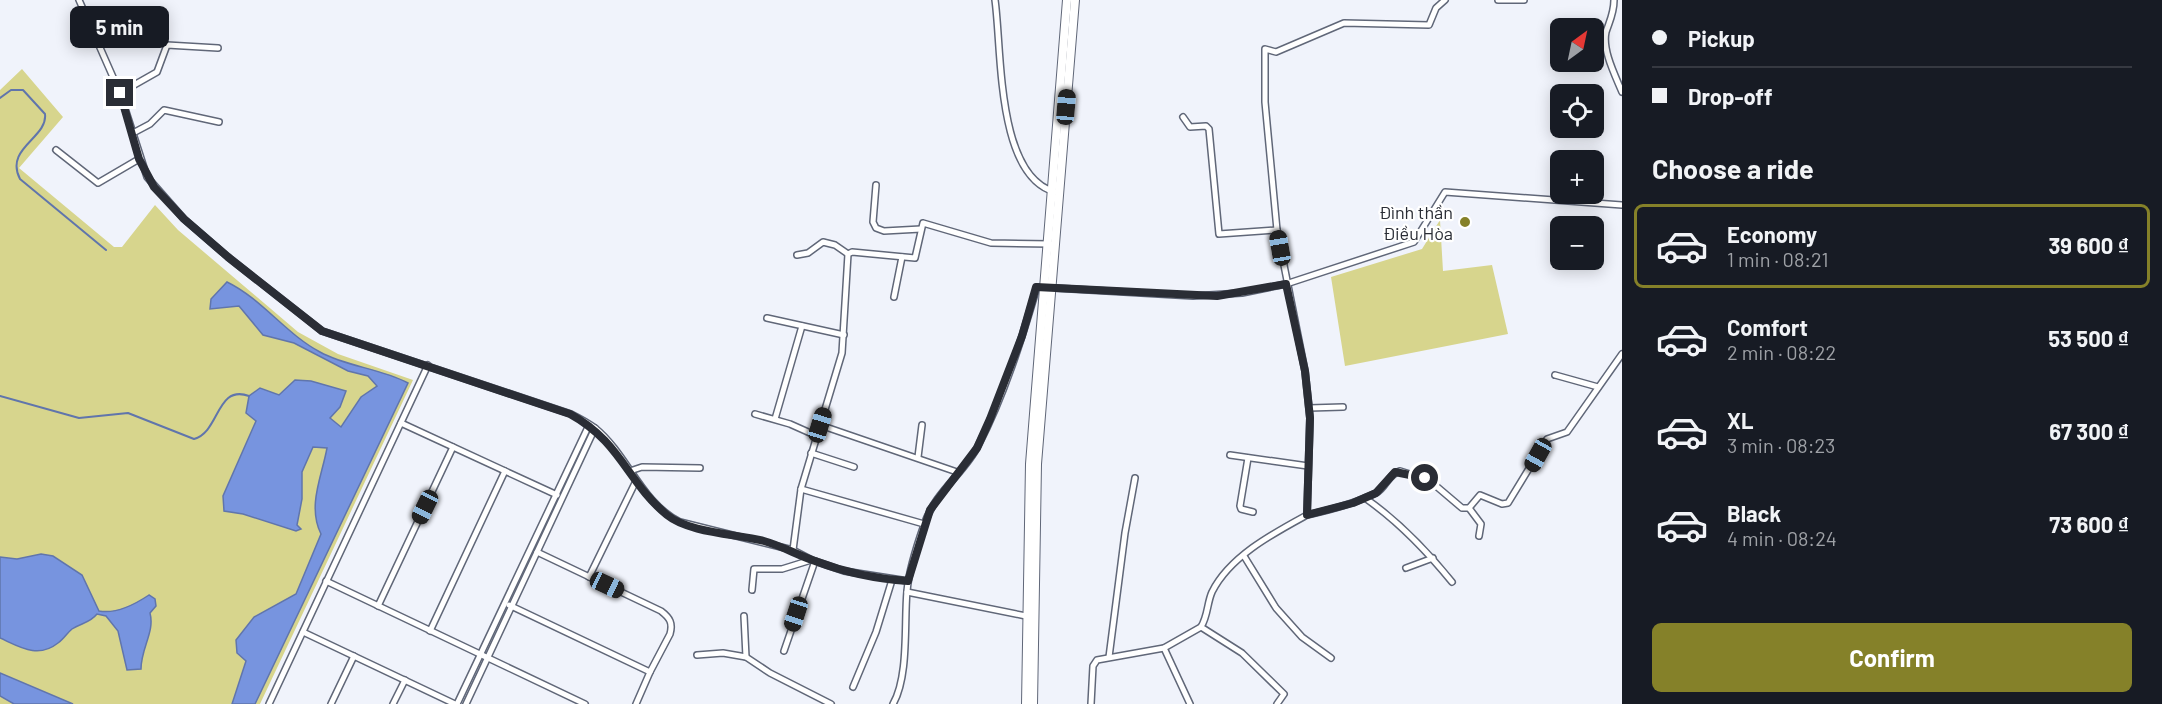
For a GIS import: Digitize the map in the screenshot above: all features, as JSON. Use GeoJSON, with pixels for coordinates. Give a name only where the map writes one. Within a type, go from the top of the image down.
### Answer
{"type":"FeatureCollection","features":[{"type":"Feature","properties":{"kind":"main road"},"geometry":{"type":"LineString","coordinates":[[1026,704],[1030,464],[1051,244],[1067,0]]}},
{"type":"Feature","properties":{"kind":"main road"},"geometry":{"type":"LineString","coordinates":[[1055,192],[1075,0]]}},
{"type":"Feature","properties":{"kind":"main road"},"geometry":{"type":"LineString","coordinates":[[1033,704],[1035,502],[1047,287]]}},
{"type":"Feature","properties":{"kind":"street"},"geometry":{"type":"LineString","coordinates":[[79,0],[120,93],[139,159],[154,187],[184,219],[288,306],[322,331],[340,339],[428,365],[570,414],[592,426],[636,480],[669,516],[680,522],[793,550],[813,561],[844,571],[908,581]]}},
{"type":"Feature","properties":{"kind":"street"},"geometry":{"type":"LineString","coordinates":[[995,0],[1009,131],[1024,167],[1055,192]]}},
{"type":"Feature","properties":{"kind":"street"},"geometry":{"type":"LineString","coordinates":[[1307,515],[1309,408],[1305,371],[1277,230],[1265,102],[1265,49],[1276,52],[1344,22],[1429,25],[1436,8],[1445,0]]}},
{"type":"Feature","properties":{"kind":"street"},"geometry":{"type":"LineString","coordinates":[[1498,0],[1524,0]]}},
{"type":"Feature","properties":{"kind":"street"},"geometry":{"type":"LineString","coordinates":[[1614,0],[1614,15],[1606,32],[1606,44],[1622,92]]}},
{"type":"Feature","properties":{"kind":"street"},"geometry":{"type":"LineString","coordinates":[[120,93],[157,72],[167,45],[218,48]]}},
{"type":"Feature","properties":{"kind":"street"},"geometry":{"type":"LineString","coordinates":[[133,133],[150,124],[164,110],[219,122]]}},
{"type":"Feature","properties":{"kind":"street"},"geometry":{"type":"LineString","coordinates":[[1183,117],[1190,127],[1208,126],[1219,234],[1277,230]]}},
{"type":"Feature","properties":{"kind":"street"},"geometry":{"type":"LineString","coordinates":[[56,150],[98,183],[139,159]]}},
{"type":"Feature","properties":{"kind":"street"},"geometry":{"type":"LineString","coordinates":[[876,185],[873,222],[876,228],[884,231],[921,229]]}},
{"type":"Feature","properties":{"kind":"street"},"geometry":{"type":"LineString","coordinates":[[893,704],[901,676],[908,581],[924,524],[935,502],[977,448],[1000,396],[1036,287],[1217,296],[1286,284],[1414,242],[1445,192],[1622,205]]}},
{"type":"Feature","properties":{"kind":"street"},"geometry":{"type":"LineString","coordinates":[[848,254],[852,252],[915,258],[924,223],[983,242],[1051,244]]}},
{"type":"Feature","properties":{"kind":"street"},"geometry":{"type":"LineString","coordinates":[[797,255],[808,253],[823,242],[835,244],[848,254]]}},
{"type":"Feature","properties":{"kind":"street"},"geometry":{"type":"LineString","coordinates":[[793,550],[801,489],[839,363],[844,335],[848,254]]}},
{"type":"Feature","properties":{"kind":"street"},"geometry":{"type":"LineString","coordinates":[[894,297],[902,257]]}},
{"type":"Feature","properties":{"kind":"street"},"geometry":{"type":"LineString","coordinates":[[767,318],[844,335]]}},
{"type":"Feature","properties":{"kind":"street"},"geometry":{"type":"LineString","coordinates":[[775,419],[802,326]]}},
{"type":"Feature","properties":{"kind":"street"},"geometry":{"type":"LineString","coordinates":[[1091,704],[1093,666],[1097,660],[1164,648],[1201,627],[1217,583],[1244,556],[1307,515],[1365,498],[1380,490],[1392,475],[1400,471],[1429,480],[1462,508],[1469,508],[1480,495],[1502,504],[1511,501],[1547,439],[1567,432],[1622,354]]}},
{"type":"Feature","properties":{"kind":"street"},"geometry":{"type":"LineString","coordinates":[[269,704],[428,365]]}},
{"type":"Feature","properties":{"kind":"street"},"geometry":{"type":"LineString","coordinates":[[1555,375],[1598,387]]}},
{"type":"Feature","properties":{"kind":"street"},"geometry":{"type":"LineString","coordinates":[[1309,408],[1343,407]]}},
{"type":"Feature","properties":{"kind":"street"},"geometry":{"type":"LineString","coordinates":[[755,414],[775,419],[817,436]]}},
{"type":"Feature","properties":{"kind":"street"},"geometry":{"type":"LineString","coordinates":[[401,423],[559,496]]}},
{"type":"Feature","properties":{"kind":"street"},"geometry":{"type":"LineString","coordinates":[[918,457],[922,424]]}},
{"type":"Feature","properties":{"kind":"street"},"geometry":{"type":"LineString","coordinates":[[820,425],[957,472]]}},
{"type":"Feature","properties":{"kind":"street"},"geometry":{"type":"LineString","coordinates":[[303,632],[456,704],[592,426]]}},
{"type":"Feature","properties":{"kind":"street"},"geometry":{"type":"LineString","coordinates":[[378,606],[453,447]]}},
{"type":"Feature","properties":{"kind":"street"},"geometry":{"type":"LineString","coordinates":[[811,453],[854,467]]}},
{"type":"Feature","properties":{"kind":"street"},"geometry":{"type":"LineString","coordinates":[[1230,456],[1308,466]]}},
{"type":"Feature","properties":{"kind":"street"},"geometry":{"type":"LineString","coordinates":[[1248,458],[1240,506],[1241,509],[1253,512]]}},
{"type":"Feature","properties":{"kind":"street"},"geometry":{"type":"LineString","coordinates":[[630,471],[648,466],[700,468]]}},
{"type":"Feature","properties":{"kind":"street"},"geometry":{"type":"LineString","coordinates":[[430,631],[505,471]]}},
{"type":"Feature","properties":{"kind":"street"},"geometry":{"type":"LineString","coordinates":[[1108,657],[1125,532],[1135,478]]}},
{"type":"Feature","properties":{"kind":"street"},"geometry":{"type":"LineString","coordinates":[[589,577],[636,480]]}},
{"type":"Feature","properties":{"kind":"street"},"geometry":{"type":"LineString","coordinates":[[801,489],[924,524]]}},
{"type":"Feature","properties":{"kind":"street"},"geometry":{"type":"LineString","coordinates":[[466,704],[537,552],[559,496]]}},
{"type":"Feature","properties":{"kind":"street"},"geometry":{"type":"LineString","coordinates":[[1365,498],[1386,513],[1432,558],[1452,582]]}},
{"type":"Feature","properties":{"kind":"street"},"geometry":{"type":"LineString","coordinates":[[1469,508],[1480,524],[1479,536]]}},
{"type":"Feature","properties":{"kind":"street"},"geometry":{"type":"LineString","coordinates":[[537,552],[668,617],[671,623],[670,634],[636,704]]}},
{"type":"Feature","properties":{"kind":"street"},"geometry":{"type":"LineString","coordinates":[[1244,556],[1275,608],[1302,637],[1331,658]]}},
{"type":"Feature","properties":{"kind":"street"},"geometry":{"type":"LineString","coordinates":[[1406,568],[1432,558]]}},
{"type":"Feature","properties":{"kind":"street"},"geometry":{"type":"LineString","coordinates":[[752,590],[754,569],[782,569],[813,561]]}},
{"type":"Feature","properties":{"kind":"street"},"geometry":{"type":"LineString","coordinates":[[784,651],[813,561]]}},
{"type":"Feature","properties":{"kind":"street"},"geometry":{"type":"LineString","coordinates":[[853,687],[876,632],[892,580]]}},
{"type":"Feature","properties":{"kind":"street"},"geometry":{"type":"LineString","coordinates":[[326,581],[585,704]]}},
{"type":"Feature","properties":{"kind":"street"},"geometry":{"type":"LineString","coordinates":[[907,592],[1026,616]]}},
{"type":"Feature","properties":{"kind":"street"},"geometry":{"type":"LineString","coordinates":[[505,603],[650,672]]}},
{"type":"Feature","properties":{"kind":"street"},"geometry":{"type":"LineString","coordinates":[[744,616],[746,657]]}},
{"type":"Feature","properties":{"kind":"street"},"geometry":{"type":"LineString","coordinates":[[1201,627],[1242,653],[1284,694],[1277,704]]}},
{"type":"Feature","properties":{"kind":"street"},"geometry":{"type":"LineString","coordinates":[[1164,648],[1190,704]]}},
{"type":"Feature","properties":{"kind":"street"},"geometry":{"type":"LineString","coordinates":[[697,655],[723,653],[746,657],[831,704]]}},
{"type":"Feature","properties":{"kind":"street"},"geometry":{"type":"LineString","coordinates":[[331,704],[354,656]]}},
{"type":"Feature","properties":{"kind":"street"},"geometry":{"type":"LineString","coordinates":[[393,704],[405,680]]}},
{"type":"Feature","properties":{"kind":"shaded area"},"geometry":{"type":"Polygon","coordinates":[[[22,69],[63,117],[19,168],[114,247],[122,247],[155,205],[178,230],[298,332],[338,354],[413,380],[260,704],[0,704],[0,90],[22,69]]]}},
{"type":"Feature","properties":{"kind":"shaded area"},"geometry":{"type":"Polygon","coordinates":[[[1440,220],[1443,271],[1492,265],[1508,334],[1345,366],[1331,277],[1422,249],[1440,220]]]}},
{"type":"Feature","properties":{"kind":"water"},"geometry":{"type":"Polygon","coordinates":[[[227,282],[252,298],[296,336],[320,352],[408,383],[255,704],[232,704],[246,661],[237,653],[236,640],[254,617],[296,594],[321,534],[315,513],[315,502],[327,448],[313,447],[302,472],[302,499],[297,525],[301,529],[296,531],[243,514],[224,511],[223,496],[256,421],[246,413],[249,396],[260,388],[279,395],[295,380],[311,381],[346,391],[340,407],[330,418],[341,427],[361,397],[377,386],[368,376],[348,371],[294,343],[263,335],[239,306],[210,309],[211,299],[227,282]]]}},
{"type":"Feature","properties":{"kind":"water"},"geometry":{"type":"Polygon","coordinates":[[[41,554],[53,556],[82,575],[99,611],[124,608],[149,595],[155,599],[156,606],[150,613],[151,627],[141,669],[127,670],[118,631],[106,616],[97,614],[72,629],[51,648],[43,650],[29,650],[0,638],[0,557],[17,559],[41,554]]]}},
{"type":"Feature","properties":{"kind":"water"},"geometry":{"type":"Polygon","coordinates":[[[0,673],[73,704],[14,704],[0,696],[0,673]]]}},
{"type":"Feature","properties":{"kind":"waterway"},"geometry":{"type":"LineString","coordinates":[[0,98],[11,90],[23,90],[45,114],[40,130],[18,159],[17,168],[20,179],[106,250]]}},
{"type":"Feature","properties":{"kind":"waterway"},"geometry":{"type":"LineString","coordinates":[[0,396],[79,418],[128,413],[194,439],[209,428],[224,402],[230,397],[238,394],[249,396]]}},
{"type":"Feature","properties":{"kind":"place","name":"Đình thần Điều Hòa"},"geometry":{"type":"Point","coordinates":[1465,222]}},
{"type":"Feature","properties":{"kind":"route"},"geometry":{"type":"LineString","coordinates":[[120,93],[139,159],[154,187],[184,219],[228,257],[322,331],[340,339],[523,396],[570,414],[600,433],[624,461],[636,480],[669,516],[692,526],[763,541],[793,550],[812,560],[844,571],[908,581],[930,510],[977,448],[990,419],[1022,336],[1036,287],[1217,296],[1286,284],[1305,371],[1310,418],[1307,515],[1353,503],[1376,493],[1383,488],[1395,472],[1400,471],[1425,478]]}}]}
